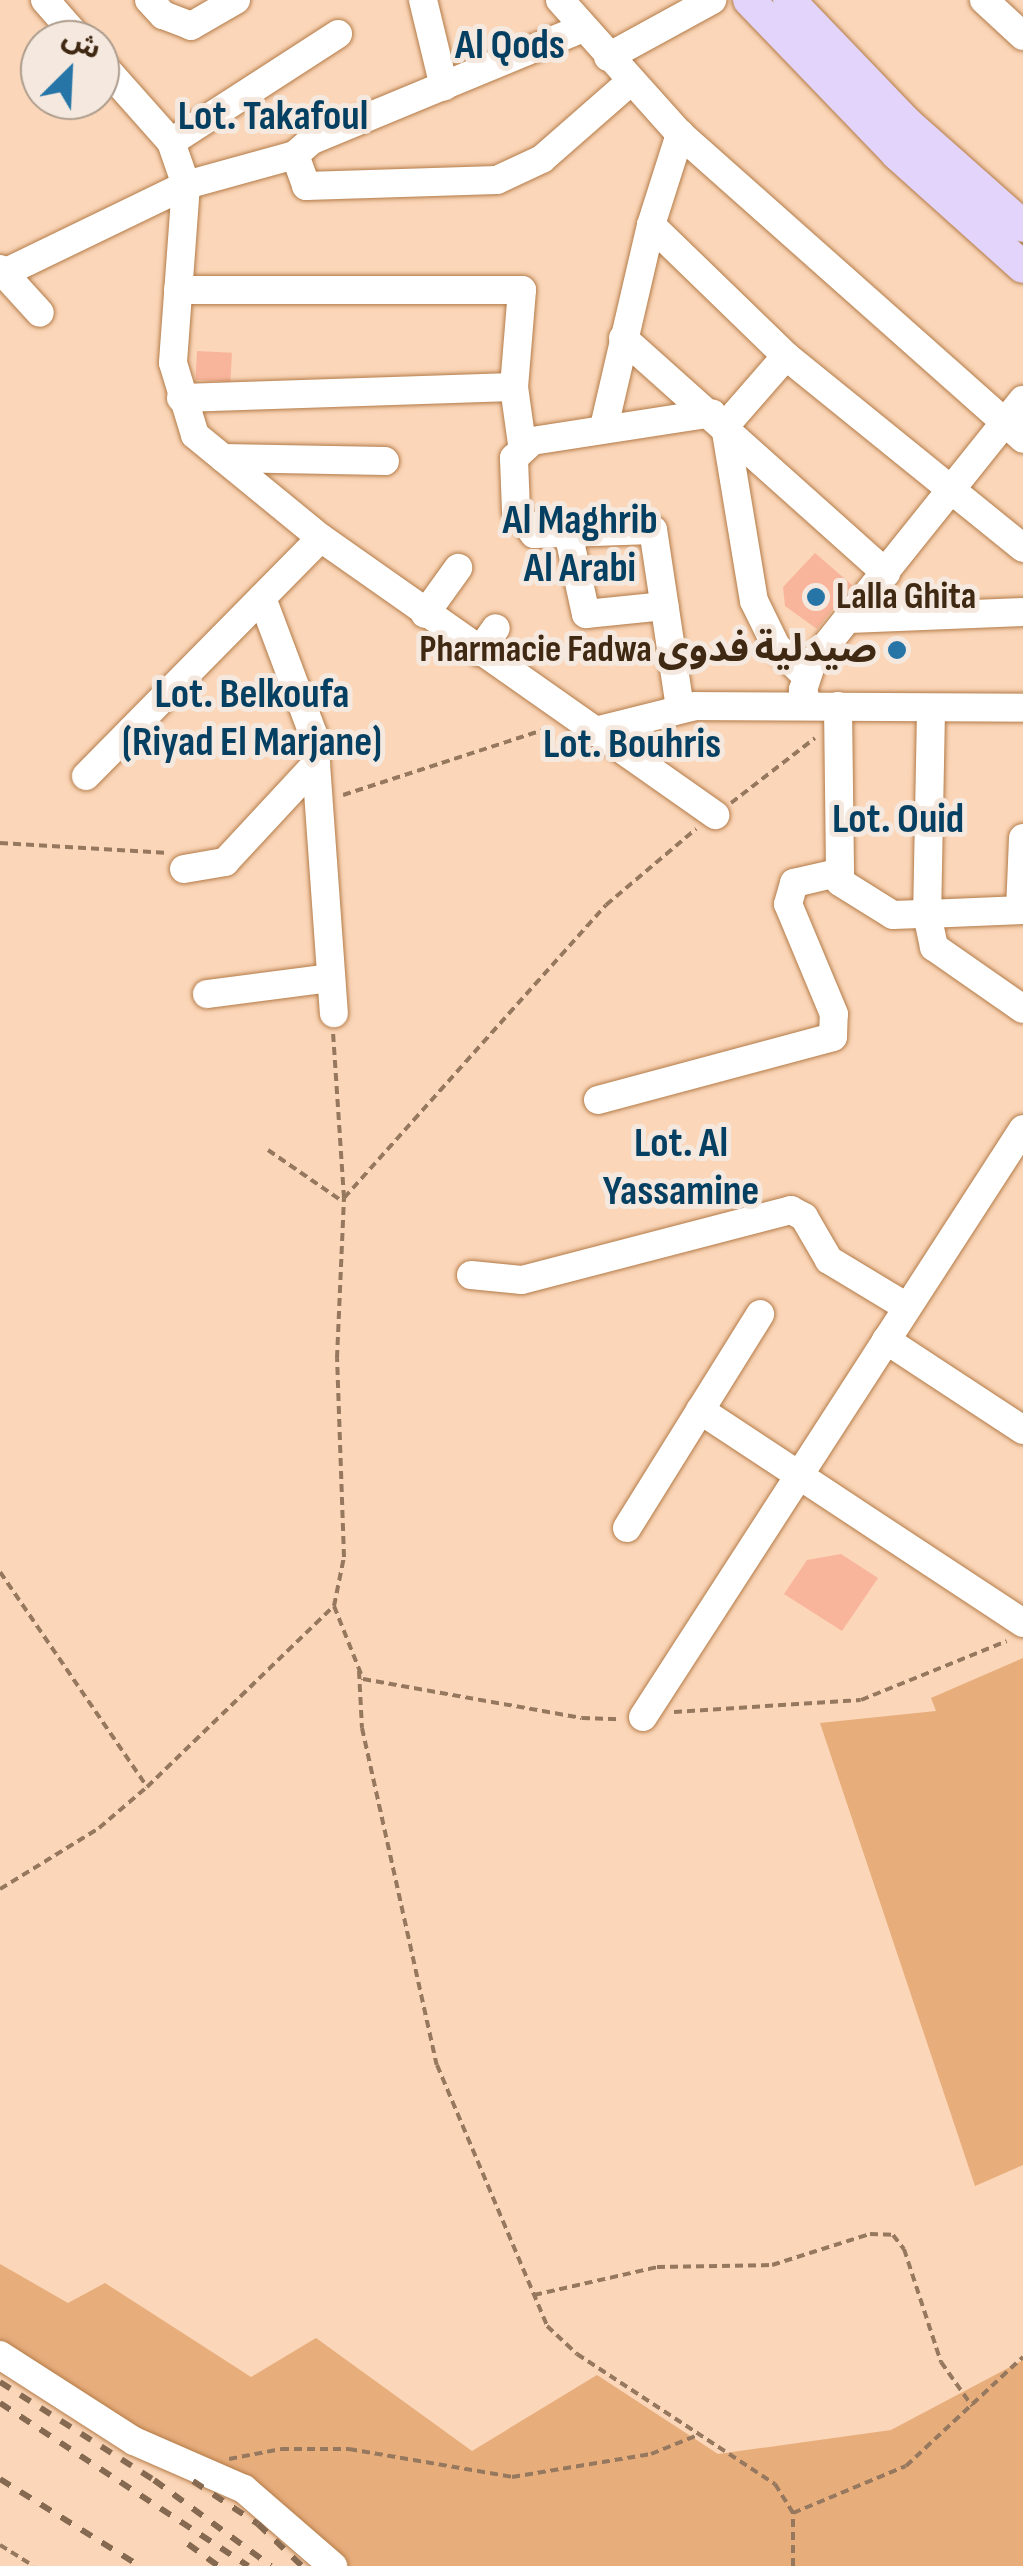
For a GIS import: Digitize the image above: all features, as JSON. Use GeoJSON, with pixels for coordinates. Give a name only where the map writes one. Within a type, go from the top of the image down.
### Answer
{"type":"FeatureCollection","features":[{"type":"Feature","properties":{"kind":"main road"},"geometry":{"type":"LineString","coordinates":[[749,0],[897,154],[1023,267]]}},
{"type":"Feature","properties":{"kind":"main road"},"geometry":{"type":"LineString","coordinates":[[790,0],[906,123],[1023,226]]}},
{"type":"Feature","properties":{"kind":"street"},"geometry":{"type":"LineString","coordinates":[[45,0],[62,20]]}},
{"type":"Feature","properties":{"kind":"street"},"geometry":{"type":"LineString","coordinates":[[149,0],[163,16],[191,26],[236,0]]}},
{"type":"Feature","properties":{"kind":"street"},"geometry":{"type":"LineString","coordinates":[[423,0],[444,87]]}},
{"type":"Feature","properties":{"kind":"street"},"geometry":{"type":"LineString","coordinates":[[560,0],[680,134],[1013,432]]}},
{"type":"Feature","properties":{"kind":"street"},"geometry":{"type":"LineString","coordinates":[[608,57],[712,0]]}},
{"type":"Feature","properties":{"kind":"street"},"geometry":{"type":"LineString","coordinates":[[984,0],[1023,36]]}},
{"type":"Feature","properties":{"kind":"street"},"geometry":{"type":"LineString","coordinates":[[40,313],[1,272],[186,185],[295,155],[312,140],[583,28]]}},
{"type":"Feature","properties":{"kind":"street"},"geometry":{"type":"LineString","coordinates":[[170,142],[338,34]]}},
{"type":"Feature","properties":{"kind":"street"},"geometry":{"type":"LineString","coordinates":[[295,155],[306,186],[317,188],[497,180],[542,159],[630,81]]}},
{"type":"Feature","properties":{"kind":"street"},"geometry":{"type":"LineString","coordinates":[[120,85],[170,142],[186,185],[173,364],[180,398],[196,435],[321,538],[424,614],[584,728],[715,814]]}},
{"type":"Feature","properties":{"kind":"street"},"geometry":{"type":"LineString","coordinates":[[604,427],[651,226],[680,134]]}},
{"type":"Feature","properties":{"kind":"street"},"geometry":{"type":"LineString","coordinates":[[651,226],[786,356],[1023,548]]}},
{"type":"Feature","properties":{"kind":"street"},"geometry":{"type":"LineString","coordinates":[[178,290],[522,290],[514,387],[522,444],[514,458],[520,520],[534,534],[570,538],[649,526],[680,708]]}},
{"type":"Feature","properties":{"kind":"street"},"geometry":{"type":"LineString","coordinates":[[623,338],[886,573]]}},
{"type":"Feature","properties":{"kind":"street"},"geometry":{"type":"LineString","coordinates":[[522,444],[604,427],[718,420],[786,356]]}},
{"type":"Feature","properties":{"kind":"street"},"geometry":{"type":"LineString","coordinates":[[180,398],[514,387]]}},
{"type":"Feature","properties":{"kind":"street"},"geometry":{"type":"LineString","coordinates":[[806,689],[848,618],[952,493],[1013,432],[1023,400]]}},
{"type":"Feature","properties":{"kind":"street"},"geometry":{"type":"LineString","coordinates":[[718,420],[754,601],[776,646],[806,689],[838,714],[1023,708]]}},
{"type":"Feature","properties":{"kind":"street"},"geometry":{"type":"LineString","coordinates":[[223,458],[385,461]]}},
{"type":"Feature","properties":{"kind":"street"},"geometry":{"type":"LineString","coordinates":[[86,776],[321,538]]}},
{"type":"Feature","properties":{"kind":"street"},"geometry":{"type":"LineString","coordinates":[[570,538],[586,614],[665,606]]}},
{"type":"Feature","properties":{"kind":"street"},"geometry":{"type":"LineString","coordinates":[[424,614],[458,568]]}},
{"type":"Feature","properties":{"kind":"street"},"geometry":{"type":"LineString","coordinates":[[262,598],[308,719],[316,764],[322,805],[334,1013]]}},
{"type":"Feature","properties":{"kind":"street"},"geometry":{"type":"LineString","coordinates":[[848,618],[1023,612]]}},
{"type":"Feature","properties":{"kind":"street"},"geometry":{"type":"LineString","coordinates":[[479,652],[496,628]]}},
{"type":"Feature","properties":{"kind":"street"},"geometry":{"type":"LineString","coordinates":[[584,728],[680,708],[806,689]]}},
{"type":"Feature","properties":{"kind":"street"},"geometry":{"type":"LineString","coordinates":[[932,711],[927,914],[934,947],[1023,1009]]}},
{"type":"Feature","properties":{"kind":"street"},"geometry":{"type":"LineString","coordinates":[[838,714],[837,873],[847,888],[893,914],[1021,910],[1023,838]]}},
{"type":"Feature","properties":{"kind":"street"},"geometry":{"type":"LineString","coordinates":[[184,861],[225,862],[316,764]]}},
{"type":"Feature","properties":{"kind":"street"},"geometry":{"type":"LineString","coordinates":[[598,1100],[833,1037],[834,1014],[788,904],[794,884],[837,873]]}},
{"type":"Feature","properties":{"kind":"street"},"geometry":{"type":"LineString","coordinates":[[207,994],[331,978]]}},
{"type":"Feature","properties":{"kind":"street"},"geometry":{"type":"LineString","coordinates":[[643,1717],[796,1474],[1023,1129]]}},
{"type":"Feature","properties":{"kind":"street"},"geometry":{"type":"LineString","coordinates":[[471,1276],[522,1280],[791,1210],[804,1217],[829,1260],[907,1307]]}},
{"type":"Feature","properties":{"kind":"street"},"geometry":{"type":"LineString","coordinates":[[627,1528],[760,1314]]}},
{"type":"Feature","properties":{"kind":"street"},"geometry":{"type":"LineString","coordinates":[[886,1340],[1023,1430]]}},
{"type":"Feature","properties":{"kind":"street"},"geometry":{"type":"LineString","coordinates":[[700,1410],[1023,1623]]}},
{"type":"Feature","properties":{"kind":"street"},"geometry":{"type":"LineString","coordinates":[[0,2355],[134,2441],[244,2489],[333,2566]]}},
{"type":"Feature","properties":{"kind":"path"},"geometry":{"type":"LineString","coordinates":[[344,1200],[606,906],[838,714]]}},
{"type":"Feature","properties":{"kind":"path"},"geometry":{"type":"LineString","coordinates":[[322,805],[520,735],[584,728]]}},
{"type":"Feature","properties":{"kind":"path"},"geometry":{"type":"LineString","coordinates":[[0,843],[184,861]]}},
{"type":"Feature","properties":{"kind":"path"},"geometry":{"type":"LineString","coordinates":[[0,1889],[99,1828],[147,1787],[284,1659],[334,1606],[342,1588],[338,1358],[344,1200],[334,1013]]}},
{"type":"Feature","properties":{"kind":"path"},"geometry":{"type":"LineString","coordinates":[[268,1150],[344,1200]]}},
{"type":"Feature","properties":{"kind":"path"},"geometry":{"type":"LineString","coordinates":[[0,1572],[147,1787]]}},
{"type":"Feature","properties":{"kind":"path"},"geometry":{"type":"LineString","coordinates":[[358,1671],[362,1728],[437,2065],[534,2295],[562,2344],[775,2484],[793,2513],[792,2566]]}},
{"type":"Feature","properties":{"kind":"path"},"geometry":{"type":"LineString","coordinates":[[534,2295],[657,2268],[772,2264],[870,2234],[892,2235],[904,2249],[941,2362],[972,2406]]}},
{"type":"Feature","properties":{"kind":"path"},"geometry":{"type":"LineString","coordinates":[[793,2513],[906,2466],[1023,2357]]}},
{"type":"Feature","properties":{"kind":"path"},"geometry":{"type":"LineString","coordinates":[[202,2470],[259,2451],[326,2448],[512,2478],[651,2454],[698,2435]]}},
{"type":"Feature","properties":{"kind":"path"},"geometry":{"type":"LineString","coordinates":[[0,2546],[32,2566]]}},
{"type":"Feature","properties":{"kind":"shaded area"},"geometry":{"type":"Polygon","coordinates":[[[1023,1658],[1023,2165],[975,2186],[820,1723],[936,1711],[931,1698],[1023,1658]]]}},
{"type":"Feature","properties":{"kind":"shaded area"},"geometry":{"type":"Polygon","coordinates":[[[0,2264],[68,2303],[105,2283],[251,2377],[316,2338],[472,2451],[597,2375],[718,2454],[891,2430],[1023,2360],[1023,2566],[344,2566],[0,2348],[0,2264]]]}},
{"type":"Feature","properties":{"kind":"building"},"geometry":{"type":"Polygon","coordinates":[[[197,351],[232,353],[230,382],[195,380],[197,351]]]}},
{"type":"Feature","properties":{"kind":"building","name":"Lalla Ghita"},"geometry":{"type":"Polygon","coordinates":[[[815,553],[852,585],[817,629],[785,606],[783,587],[815,553]]]}},
{"type":"Feature","properties":{"kind":"building"},"geometry":{"type":"Polygon","coordinates":[[[841,1554],[878,1578],[842,1631],[784,1594],[807,1560],[841,1554]]]}},
{"type":"Feature","properties":{"kind":"railway"},"geometry":{"type":"LineString","coordinates":[[0,2382],[154,2480],[271,2566]]}},
{"type":"Feature","properties":{"kind":"railway"},"geometry":{"type":"LineString","coordinates":[[0,2403],[248,2566]]}},
{"type":"Feature","properties":{"kind":"railway"},"geometry":{"type":"LineString","coordinates":[[0,2479],[140,2566]]}},
{"type":"Feature","properties":{"kind":"railway"},"geometry":{"type":"LineString","coordinates":[[193,2481],[258,2524],[302,2566]]}},
{"type":"Feature","properties":{"kind":"railway"},"geometry":{"type":"LineString","coordinates":[[188,2544],[218,2566]]}},
{"type":"Feature","properties":{"kind":"place","name":"Lalla Ghita"},"geometry":{"type":"Point","coordinates":[816,597]}},
{"type":"Feature","properties":{"kind":"place","name":"Pharmacie Fadwa صيدلية فدوى"},"geometry":{"type":"Point","coordinates":[897,650]}},
{"type":"Feature","properties":{"kind":"district","name":"Al Qods"},"geometry":{"type":"Point","coordinates":[510,46]}},
{"type":"Feature","properties":{"kind":"district","name":"Lot. Takafoul"},"geometry":{"type":"Point","coordinates":[273,117]}},
{"type":"Feature","properties":{"kind":"district","name":"Al Maghrib Al Arabi"},"geometry":{"type":"Point","coordinates":[580,545]}},
{"type":"Feature","properties":{"kind":"district","name":"Lot. Belkoufa (Riyad El Marjane)"},"geometry":{"type":"Point","coordinates":[252,719]}},
{"type":"Feature","properties":{"kind":"district","name":"Lot. Bouhris"},"geometry":{"type":"Point","coordinates":[632,745]}},
{"type":"Feature","properties":{"kind":"district","name":"Lot. Ouid"},"geometry":{"type":"Point","coordinates":[898,820]}},
{"type":"Feature","properties":{"kind":"district","name":"Lot. Al Yassamine"},"geometry":{"type":"Point","coordinates":[681,1168]}}]}
